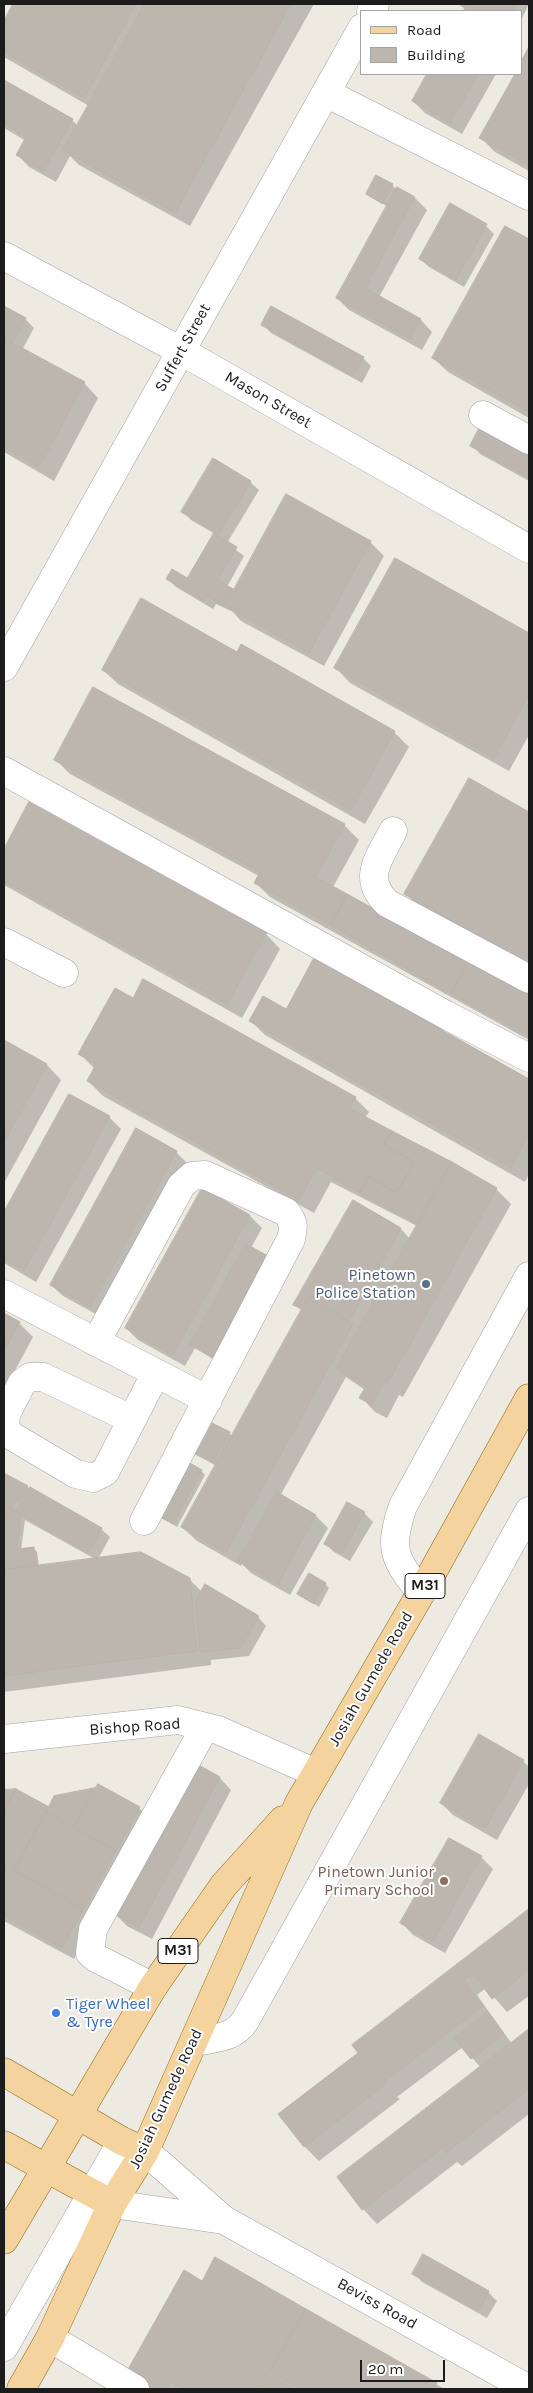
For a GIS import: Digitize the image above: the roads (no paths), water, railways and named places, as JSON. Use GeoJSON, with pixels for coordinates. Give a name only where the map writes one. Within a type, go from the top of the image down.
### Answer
{"type":"FeatureCollection","features":[{"type":"Feature","properties":{"kind":"main road","name":"Josiah Gumede Road"},"geometry":{"type":"LineString","coordinates":[[21,2389],[50,2338],[102,2199],[194,2042],[220,1978],[299,1802],[421,1593],[529,1398]]}},
{"type":"Feature","properties":{"kind":"main road","name":"Josiah Gumede Road"},"geometry":{"type":"LineString","coordinates":[[4,2240],[153,1987],[224,1886],[299,1802]]}},
{"type":"Feature","properties":{"kind":"main road","name":"Beviss Road"},"geometry":{"type":"LineString","coordinates":[[4,2072],[134,2146]]}},
{"type":"Feature","properties":{"kind":"main road","name":"Beviss Road"},"geometry":{"type":"LineString","coordinates":[[4,2145],[102,2199]]}},
{"type":"Feature","properties":{"kind":"street","name":"Suffert Street"},"geometry":{"type":"LineString","coordinates":[[4,667],[360,32]]}},
{"type":"Feature","properties":{"kind":"street"},"geometry":{"type":"LineString","coordinates":[[326,93],[529,196]]}},
{"type":"Feature","properties":{"kind":"street","name":"Mason Street"},"geometry":{"type":"LineString","coordinates":[[4,256],[181,351],[529,549]]}},
{"type":"Feature","properties":{"kind":"street"},"geometry":{"type":"LineString","coordinates":[[483,415],[529,440]]}},
{"type":"Feature","properties":{"kind":"street"},"geometry":{"type":"LineString","coordinates":[[4,771],[437,1010],[529,1058]]}},
{"type":"Feature","properties":{"kind":"street"},"geometry":{"type":"LineString","coordinates":[[394,831],[374,868],[373,880],[379,895],[387,903],[529,979]]}},
{"type":"Feature","properties":{"kind":"street"},"geometry":{"type":"LineString","coordinates":[[4,942],[64,974]]}},
{"type":"Feature","properties":{"kind":"street"},"geometry":{"type":"LineString","coordinates":[[96,1342],[181,1186],[192,1176],[205,1175],[286,1212],[292,1220],[294,1228],[291,1239],[144,1521]]}},
{"type":"Feature","properties":{"kind":"street"},"geometry":{"type":"LineString","coordinates":[[421,1593],[399,1565],[395,1548],[396,1526],[400,1513],[529,1276]]}},
{"type":"Feature","properties":{"kind":"street"},"geometry":{"type":"LineString","coordinates":[[4,1294],[208,1400]]}},
{"type":"Feature","properties":{"kind":"street"},"geometry":{"type":"LineString","coordinates":[[131,1419],[156,1373]]}},
{"type":"Feature","properties":{"kind":"street"},"geometry":{"type":"LineString","coordinates":[[194,2042],[231,2035],[239,2030],[245,2021],[529,1511]]}},
{"type":"Feature","properties":{"kind":"street","name":"Bishop Road"},"geometry":{"type":"LineString","coordinates":[[4,1739],[178,1720],[218,1730],[316,1773]]}},
{"type":"Feature","properties":{"kind":"street"},"geometry":{"type":"LineString","coordinates":[[153,1987],[96,1958],[90,1953],[90,1942],[93,1929],[205,1727]]}},
{"type":"Feature","properties":{"kind":"street","name":"Beviss Road"},"geometry":{"type":"LineString","coordinates":[[134,2146],[224,2220],[486,2379],[529,2389]]}},
{"type":"Feature","properties":{"kind":"street"},"geometry":{"type":"LineString","coordinates":[[4,2347],[102,2199]]}},
{"type":"Feature","properties":{"kind":"street","name":"Beviss Road"},"geometry":{"type":"LineString","coordinates":[[102,2199],[224,2220]]}},
{"type":"Feature","properties":{"kind":"street"},"geometry":{"type":"LineString","coordinates":[[50,2338],[135,2389]]}},
{"type":"Feature","properties":{"kind":"place","name":"Pinetown Police Station"},"geometry":{"type":"Point","coordinates":[426,1284]}},
{"type":"Feature","properties":{"kind":"place","name":"Pinetown Junior Primary School"},"geometry":{"type":"Point","coordinates":[444,1881]}},
{"type":"Feature","properties":{"kind":"place","name":"Tiger Wheel & Tyre"},"geometry":{"type":"Point","coordinates":[56,2013]}}]}
